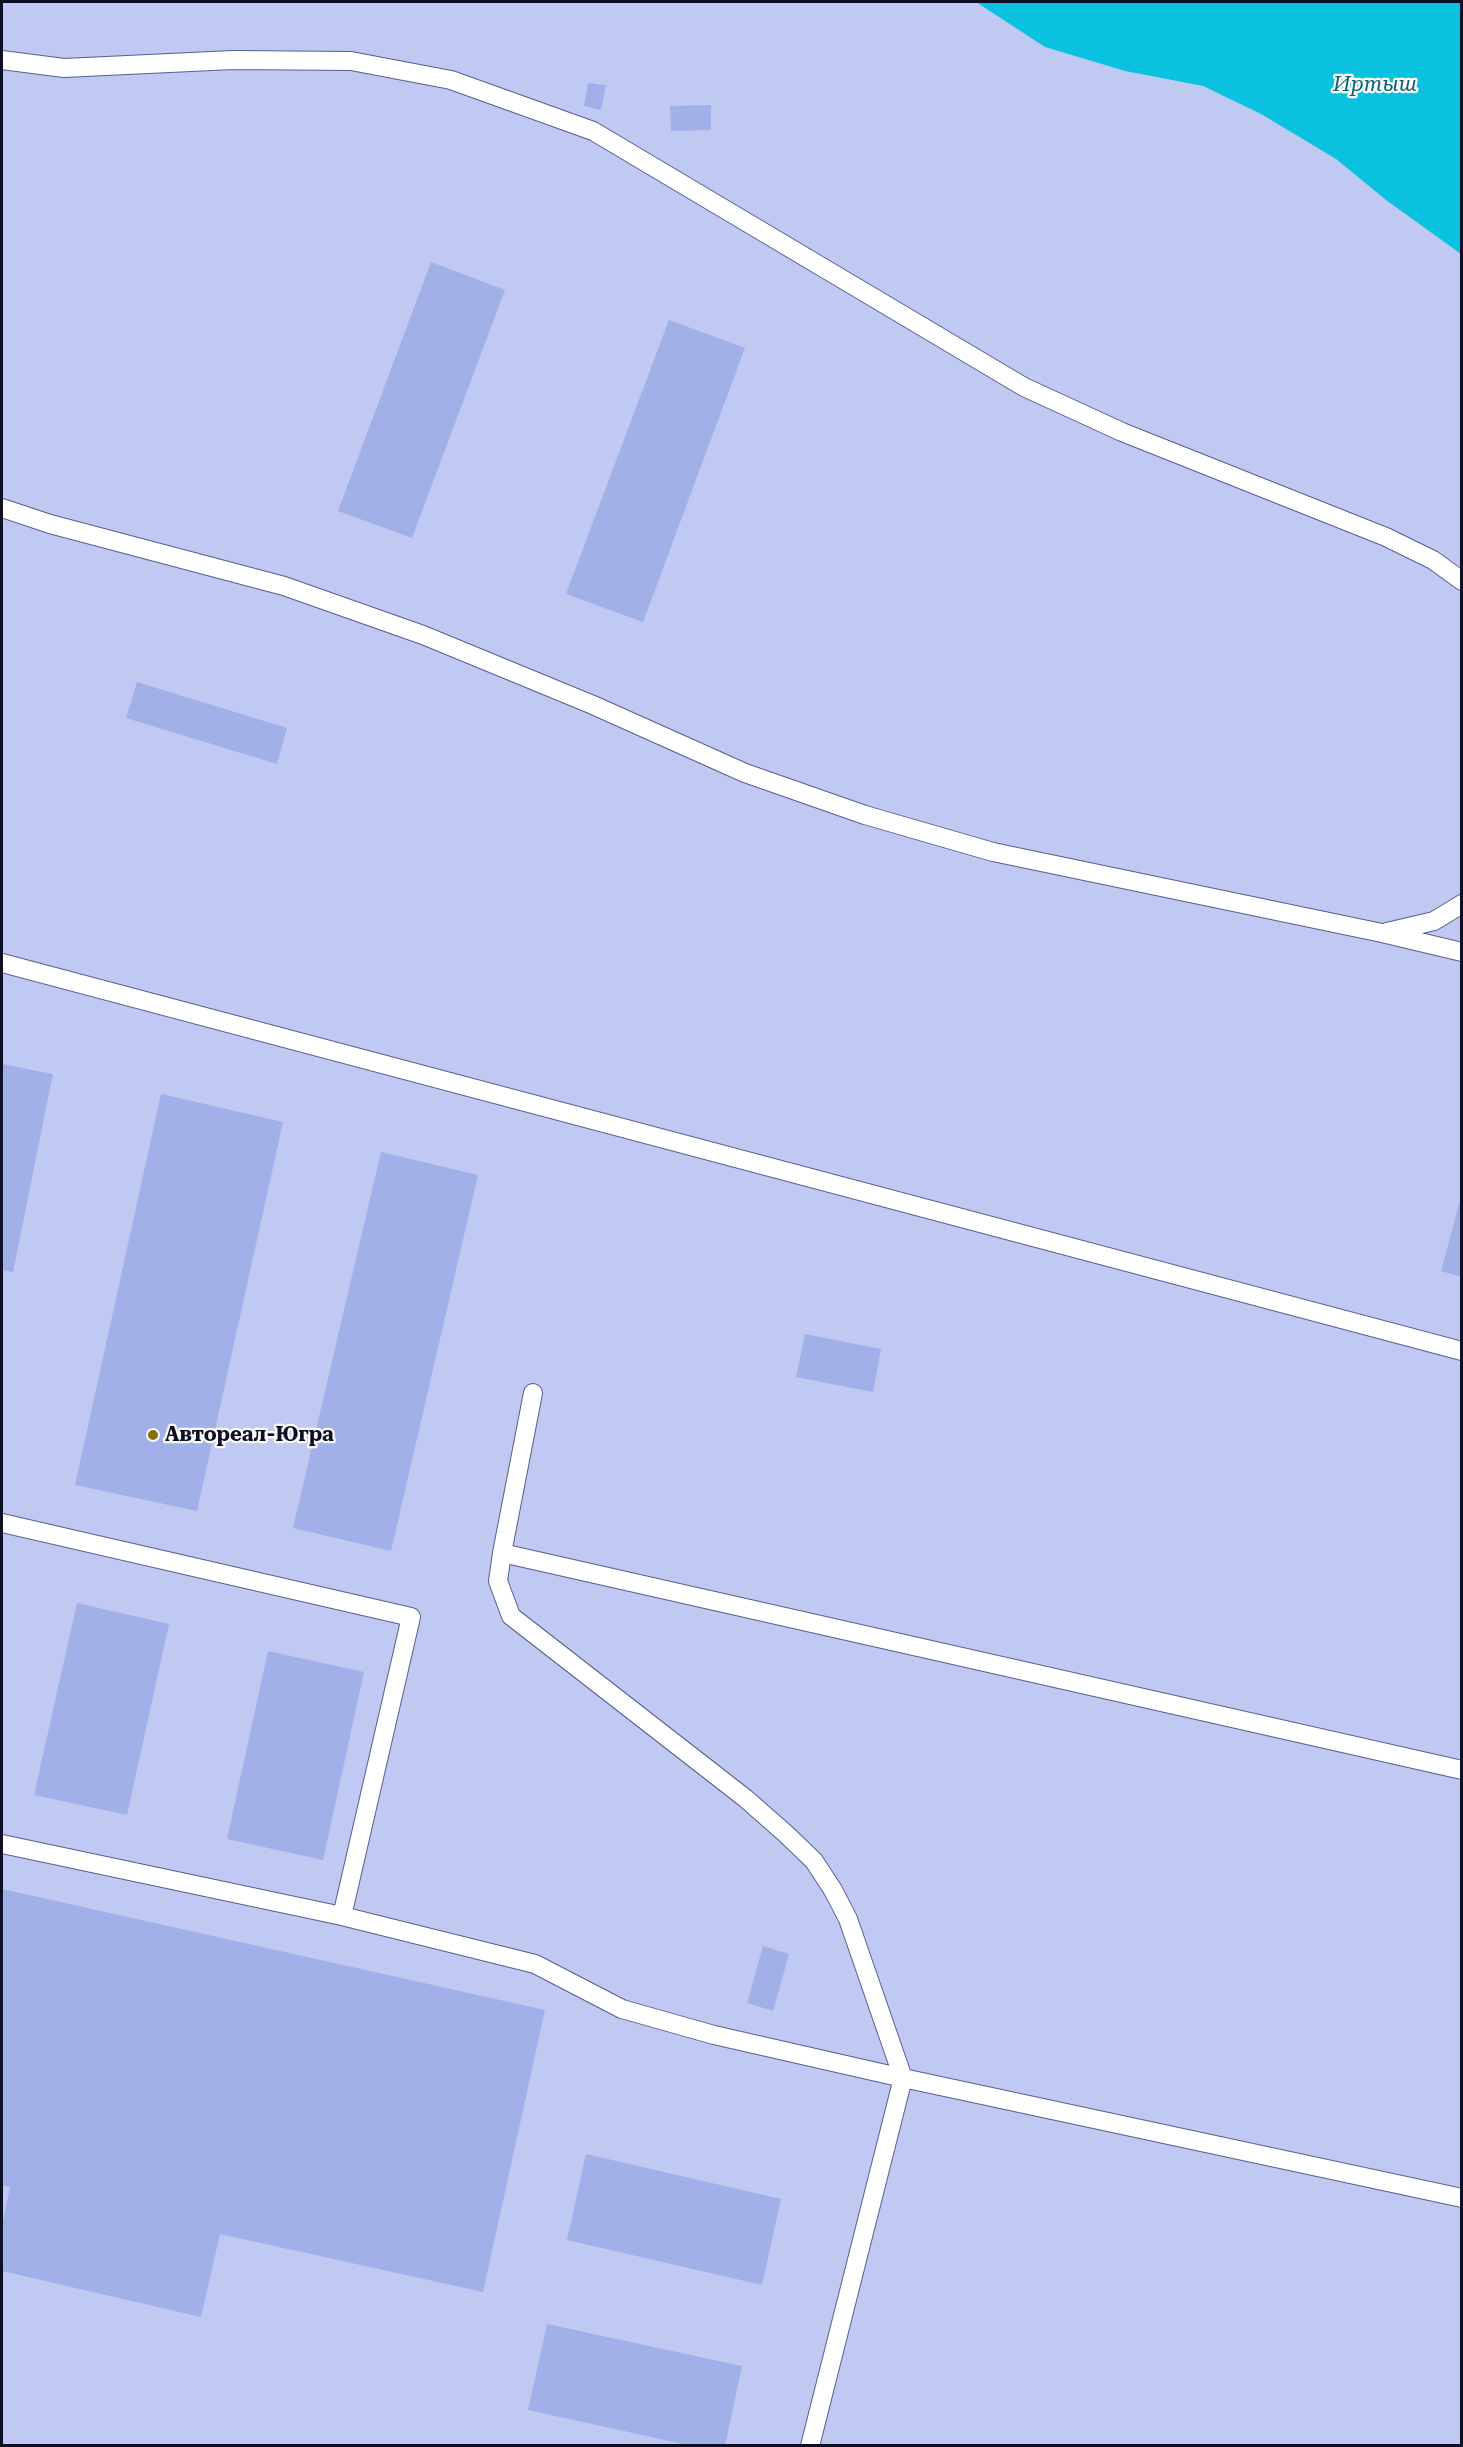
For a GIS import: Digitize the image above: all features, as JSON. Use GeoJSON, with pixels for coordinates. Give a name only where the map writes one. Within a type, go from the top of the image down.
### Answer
{"type":"FeatureCollection","features":[{"type":"Feature","properties":{"kind":"lane"},"geometry":{"type":"LineString","coordinates":[[2,60],[64,68],[233,60],[351,61],[451,80],[592,131],[1024,387],[1122,432],[1386,537],[1433,560],[1461,581]]}},
{"type":"Feature","properties":{"kind":"lane"},"geometry":{"type":"LineString","coordinates":[[2,508],[50,524],[284,586],[423,635],[593,705],[745,773],[865,815],[993,852],[1382,933],[1461,952]]}},
{"type":"Feature","properties":{"kind":"lane"},"geometry":{"type":"LineString","coordinates":[[1382,933],[1434,921],[1461,904]]}},
{"type":"Feature","properties":{"kind":"lane"},"geometry":{"type":"LineString","coordinates":[[2,963],[1461,1351]]}},
{"type":"Feature","properties":{"kind":"lane"},"geometry":{"type":"LineString","coordinates":[[533,1393],[498,1581],[511,1616],[745,1798],[814,1861],[848,1919],[903,2078],[810,2445]]}},
{"type":"Feature","properties":{"kind":"lane"},"geometry":{"type":"LineString","coordinates":[[2,1523],[411,1617],[342,1916]]}},
{"type":"Feature","properties":{"kind":"lane"},"geometry":{"type":"LineString","coordinates":[[502,1553],[1461,1770]]}},
{"type":"Feature","properties":{"kind":"lane"},"geometry":{"type":"LineString","coordinates":[[2,1844],[342,1916],[535,1964],[622,2009],[714,2035],[1461,2198]]}},
{"type":"Feature","properties":{"kind":"shaded area"},"geometry":{"type":"Polygon","coordinates":[[[2,2],[976,2],[1045,47],[1125,71],[1203,86],[1261,114],[1336,159],[1386,200],[1461,254],[1461,2445],[2,2445],[2,2]]]}},
{"type":"Feature","properties":{"kind":"water","name":"Иртыш"},"geometry":{"type":"Polygon","coordinates":[[[976,2],[1461,2],[1461,254],[1386,200],[1336,159],[1261,114],[1203,86],[1125,71],[1045,47],[976,2]]]}},
{"type":"Feature","properties":{"kind":"building"},"geometry":{"type":"Polygon","coordinates":[[[588,83],[606,85],[601,110],[584,106],[588,83]]]}},
{"type":"Feature","properties":{"kind":"building"},"geometry":{"type":"Polygon","coordinates":[[[711,105],[711,130],[671,131],[670,106],[711,105]]]}},
{"type":"Feature","properties":{"kind":"building"},"geometry":{"type":"Polygon","coordinates":[[[431,262],[505,290],[412,538],[338,511],[431,262]]]}},
{"type":"Feature","properties":{"kind":"building"},"geometry":{"type":"Polygon","coordinates":[[[669,320],[745,348],[643,622],[566,594],[669,320]]]}},
{"type":"Feature","properties":{"kind":"building"},"geometry":{"type":"Polygon","coordinates":[[[137,682],[287,728],[277,764],[126,718],[137,682]]]}},
{"type":"Feature","properties":{"kind":"building"},"geometry":{"type":"Polygon","coordinates":[[[2,1064],[53,1074],[13,1272],[2,1270],[2,1064]]]}},
{"type":"Feature","properties":{"kind":"building"},"geometry":{"type":"Polygon","coordinates":[[[161,1094],[283,1122],[197,1511],[75,1485],[161,1094]]]}},
{"type":"Feature","properties":{"kind":"building"},"geometry":{"type":"Polygon","coordinates":[[[381,1152],[478,1175],[391,1551],[293,1528],[381,1152]]]}},
{"type":"Feature","properties":{"kind":"building"},"geometry":{"type":"Polygon","coordinates":[[[1462,1197],[1462,1277],[1441,1271],[1462,1197]]]}},
{"type":"Feature","properties":{"kind":"building"},"geometry":{"type":"Polygon","coordinates":[[[805,1334],[881,1349],[873,1392],[796,1377],[805,1334]]]}},
{"type":"Feature","properties":{"kind":"building"},"geometry":{"type":"Polygon","coordinates":[[[77,1603],[169,1624],[127,1815],[34,1795],[77,1603]]]}},
{"type":"Feature","properties":{"kind":"building"},"geometry":{"type":"Polygon","coordinates":[[[268,1651],[364,1672],[323,1860],[227,1839],[268,1651]]]}},
{"type":"Feature","properties":{"kind":"building"},"geometry":{"type":"Polygon","coordinates":[[[2,1889],[545,2010],[483,2292],[220,2234],[201,2317],[2,2271],[2,2226],[10,2187],[2,2185],[2,1889]]]}},
{"type":"Feature","properties":{"kind":"building"},"geometry":{"type":"Polygon","coordinates":[[[763,1946],[789,1954],[773,2011],[747,2003],[763,1946]]]}},
{"type":"Feature","properties":{"kind":"building"},"geometry":{"type":"Polygon","coordinates":[[[586,2154],[781,2199],[762,2285],[567,2240],[586,2154]]]}},
{"type":"Feature","properties":{"kind":"building"},"geometry":{"type":"Polygon","coordinates":[[[547,2324],[742,2366],[725,2446],[692,2446],[528,2410],[547,2324]]]}},
{"type":"Feature","properties":{"kind":"place","name":"Автореал-Югра"},"geometry":{"type":"Point","coordinates":[153,1435]}}]}
